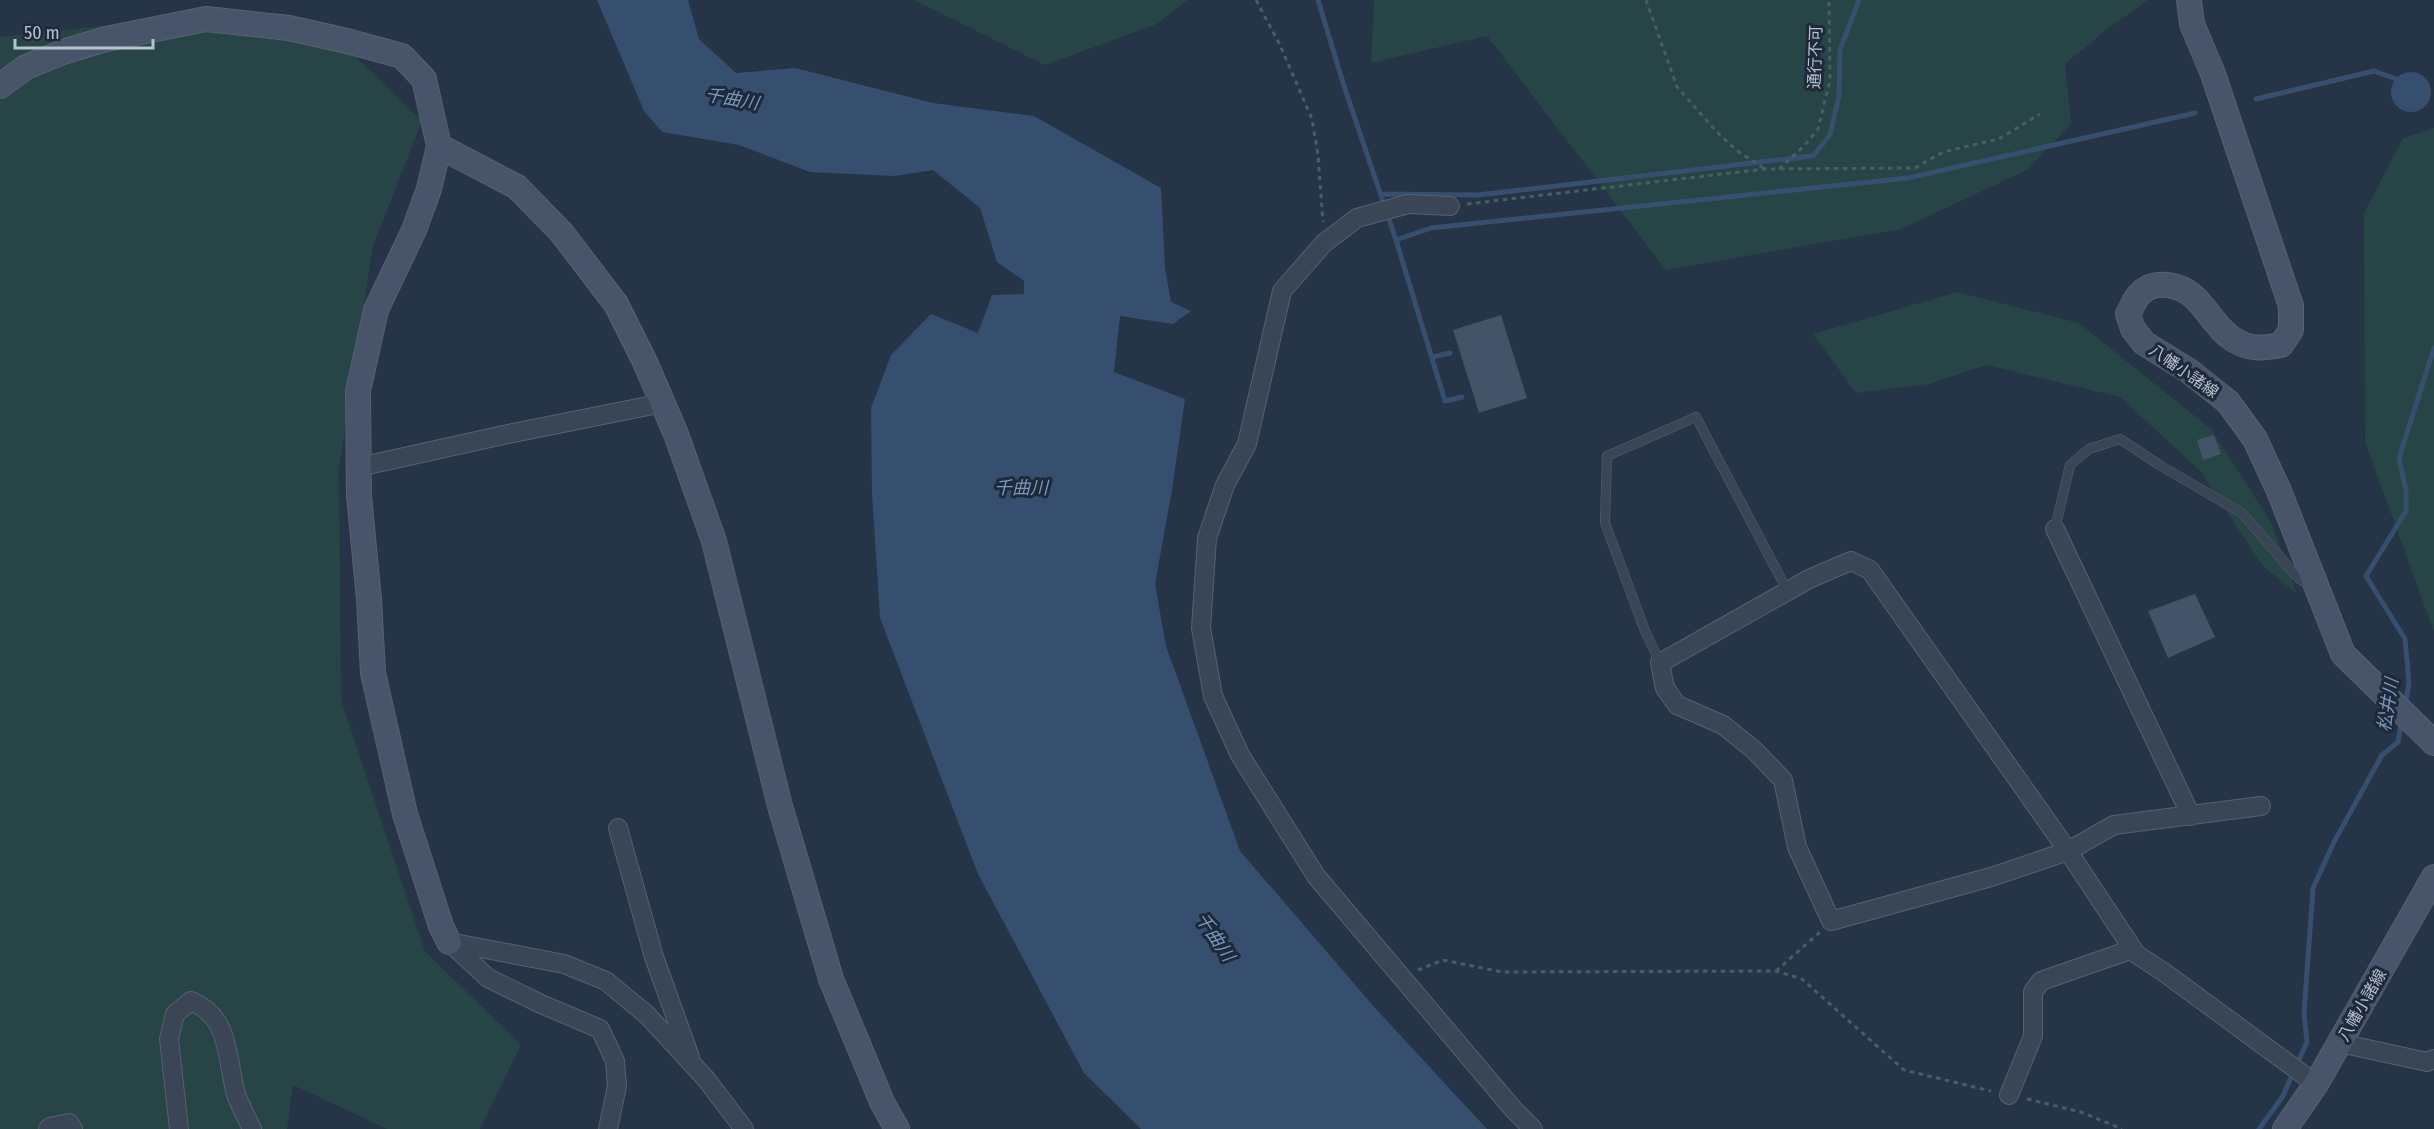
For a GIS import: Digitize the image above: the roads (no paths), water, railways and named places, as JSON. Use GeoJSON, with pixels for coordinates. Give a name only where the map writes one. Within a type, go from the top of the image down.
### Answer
{"type":"FeatureCollection","features":[{"type":"Feature","properties":{"kind":"street","name":"八幡小諸線"},"geometry":{"type":"LineString","coordinates":[[2190,0],[2192,24],[2229,122],[2291,306],[2291,330],[2281,345],[2259,349],[2235,340],[2213,321],[2194,297],[2176,287],[2158,284],[2148,287],[2138,295],[2128,314],[2133,329],[2144,343],[2189,370],[2228,402],[2255,439],[2279,491],[2343,654],[2396,708],[2434,742]]}},
{"type":"Feature","properties":{"kind":"street"},"geometry":{"type":"LineString","coordinates":[[0,86],[26,68],[63,52],[106,39],[206,19],[289,28],[402,56],[424,79],[439,146],[429,189],[418,220],[376,310],[358,391],[359,467],[373,673],[405,814],[441,926],[449,942],[488,978],[600,1029],[615,1061],[617,1086],[608,1129]]}},
{"type":"Feature","properties":{"kind":"street"},"geometry":{"type":"LineString","coordinates":[[439,146],[517,187],[561,232],[616,304],[663,403],[714,541],[780,806],[831,979],[882,1102],[897,1129]]}},
{"type":"Feature","properties":{"kind":"street"},"geometry":{"type":"LineString","coordinates":[[1450,206],[1408,204],[1357,218],[1324,243],[1282,291],[1247,444],[1225,485],[1207,538],[1201,628],[1213,696],[1240,755],[1316,876],[1399,976],[1533,1129]]}},
{"type":"Feature","properties":{"kind":"street"},"geometry":{"type":"LineString","coordinates":[[359,467],[663,403]]}},
{"type":"Feature","properties":{"kind":"street"},"geometry":{"type":"LineString","coordinates":[[2055,529],[2191,816]]}},
{"type":"Feature","properties":{"kind":"street"},"geometry":{"type":"LineString","coordinates":[[2261,806],[2115,825],[2068,851],[1991,877],[1831,921],[1797,847],[1783,780],[1754,750],[1723,725],[1677,705],[1665,688],[1660,663],[1809,579],[1851,561],[1870,570],[2068,851],[2136,954],[2316,1084]]}},
{"type":"Feature","properties":{"kind":"street"},"geometry":{"type":"LineString","coordinates":[[618,828],[654,957],[692,1064]]}},
{"type":"Feature","properties":{"kind":"street","name":"八幡小諸線"},"geometry":{"type":"LineString","coordinates":[[2285,1129],[2316,1084],[2434,877]]}},
{"type":"Feature","properties":{"kind":"street"},"geometry":{"type":"LineString","coordinates":[[449,942],[564,964],[606,981],[647,1015],[692,1064],[744,1129]]}},
{"type":"Feature","properties":{"kind":"street"},"geometry":{"type":"LineString","coordinates":[[2009,1095],[2033,1036],[2034,992],[2042,981],[2133,949]]}},
{"type":"Feature","properties":{"kind":"street"},"geometry":{"type":"LineString","coordinates":[[178,1129],[169,1039],[175,1014],[191,1001],[205,1007],[221,1026],[237,1095],[252,1129]]}},
{"type":"Feature","properties":{"kind":"street"},"geometry":{"type":"LineString","coordinates":[[2340,1043],[2427,1062],[2434,1059]]}},
{"type":"Feature","properties":{"kind":"street"},"geometry":{"type":"LineString","coordinates":[[48,1129],[50,1126],[69,1123],[73,1129]]}},
{"type":"Feature","properties":{"kind":"lane"},"geometry":{"type":"LineString","coordinates":[[1660,663],[1645,631],[1605,523],[1607,456],[1696,417],[1788,592]]}},
{"type":"Feature","properties":{"kind":"lane"},"geometry":{"type":"LineString","coordinates":[[2055,529],[2070,465],[2090,449],[2120,439],[2161,466],[2242,513],[2298,578],[2318,590]]}},
{"type":"Feature","properties":{"kind":"water","name":"千曲川"},"geometry":{"type":"Polygon","coordinates":[[[597,0],[688,0],[699,39],[736,73],[795,68],[933,103],[1034,116],[1161,188],[1165,268],[1171,302],[1191,311],[1173,324],[1120,316],[1114,372],[1185,399],[1155,584],[1166,646],[1240,851],[1376,1009],[1487,1129],[1141,1129],[1084,1073],[978,874],[880,618],[872,494],[871,408],[891,355],[931,314],[978,333],[992,295],[1024,294],[1024,281],[997,262],[980,208],[933,170],[895,176],[810,172],[739,145],[662,132],[644,111],[597,0]]]}},
{"type":"Feature","properties":{"kind":"water"},"geometry":{"type":"Polygon","coordinates":[[[2411,72],[2425,78],[2431,92],[2425,106],[2411,112],[2397,106],[2391,92],[2397,78],[2411,72]]]}},
{"type":"Feature","properties":{"kind":"waterway"},"geometry":{"type":"LineString","coordinates":[[1318,0],[1344,86],[1396,240],[1445,401],[1462,397]]}},
{"type":"Feature","properties":{"kind":"waterway"},"geometry":{"type":"LineString","coordinates":[[1381,194],[1478,195],[1813,156],[1830,135],[1839,96],[1840,50],[1859,0]]}},
{"type":"Feature","properties":{"kind":"waterway"},"geometry":{"type":"LineString","coordinates":[[2256,99],[2374,71],[2396,79]]}},
{"type":"Feature","properties":{"kind":"waterway"},"geometry":{"type":"LineString","coordinates":[[1396,240],[1431,228],[1908,178],[2195,113]]}},
{"type":"Feature","properties":{"kind":"waterway","name":"松井川"},"geometry":{"type":"LineString","coordinates":[[2405,705],[2409,683],[2405,639],[2366,576],[2406,511],[2406,491],[2399,458],[2434,348]]}},
{"type":"Feature","properties":{"kind":"waterway"},"geometry":{"type":"LineString","coordinates":[[1432,357],[1450,353]]}},
{"type":"Feature","properties":{"kind":"waterway","name":"松井川"},"geometry":{"type":"LineString","coordinates":[[2297,1064],[2307,1042],[2304,1013],[2313,888],[2334,842],[2382,755],[2398,742],[2402,720]]}},
{"type":"Feature","properties":{"kind":"waterway","name":"松井川"},"geometry":{"type":"LineString","coordinates":[[2259,1129],[2283,1096],[2293,1073]]}}]}
